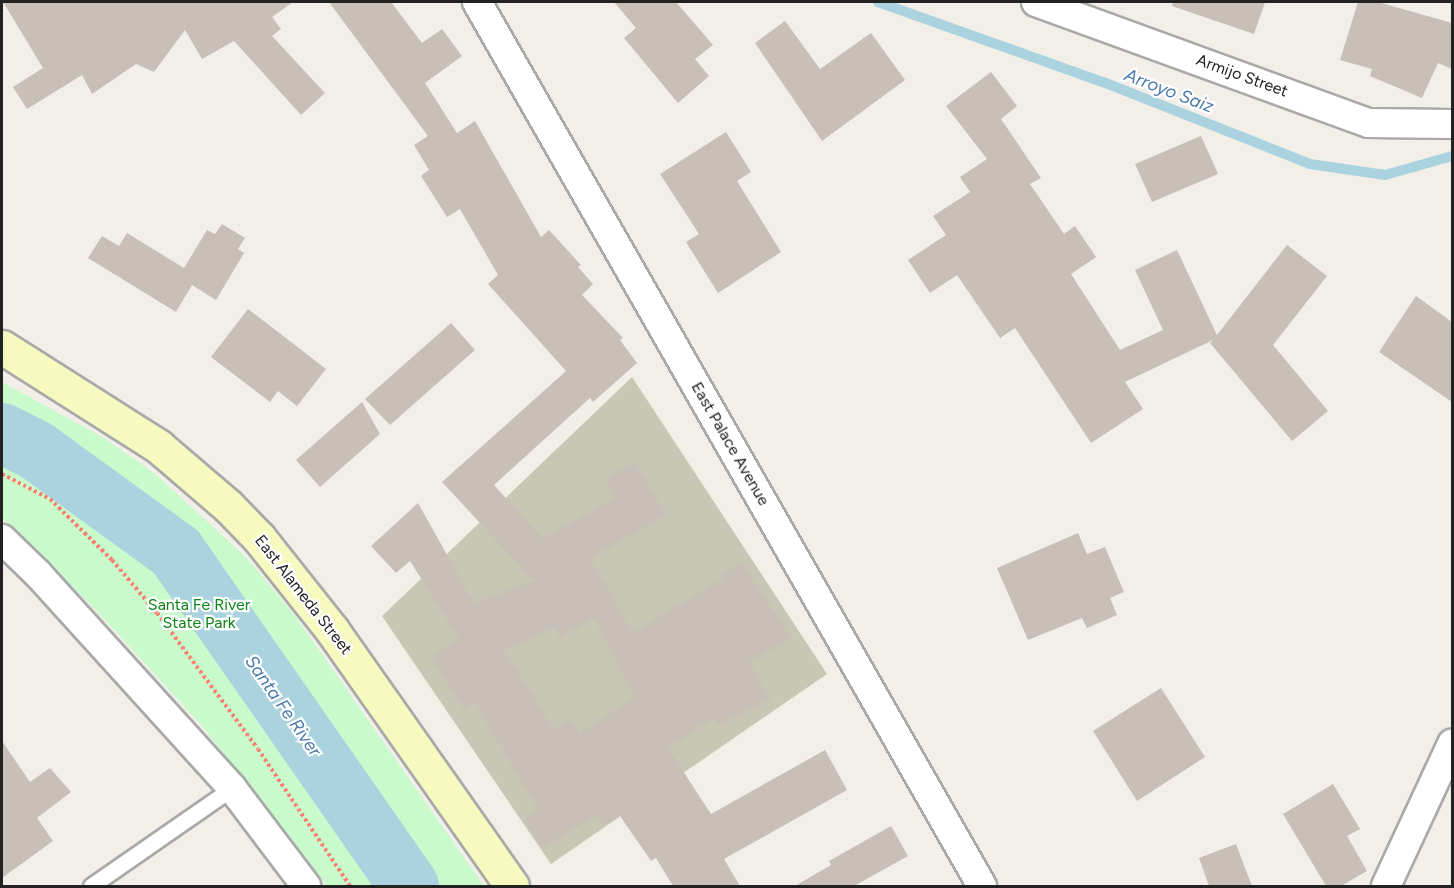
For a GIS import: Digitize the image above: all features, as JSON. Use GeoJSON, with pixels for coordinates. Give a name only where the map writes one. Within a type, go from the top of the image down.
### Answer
{"type":"FeatureCollection","features":[{"type":"Feature","properties":{"kind":"street","name":"East Palace Avenue"},"geometry":{"type":"LineString","coordinates":[[477,2],[982,886]]}},
{"type":"Feature","properties":{"kind":"street","name":"Armijo Street"},"geometry":{"type":"LineString","coordinates":[[1036,2],[1369,123],[1452,124]]}},
{"type":"Feature","properties":{"kind":"street","name":"East Alameda Street"},"geometry":{"type":"LineString","coordinates":[[2,347],[158,446],[228,506],[259,538],[332,630],[512,886]]}},
{"type":"Feature","properties":{"kind":"street"},"geometry":{"type":"LineString","coordinates":[[2,539],[38,574],[232,788],[306,886]]}},
{"type":"Feature","properties":{"kind":"street"},"geometry":{"type":"LineString","coordinates":[[1386,886],[1452,744]]}},
{"type":"Feature","properties":{"kind":"lane"},"geometry":{"type":"LineString","coordinates":[[91,886],[232,788]]}},
{"type":"Feature","properties":{"kind":"path"},"geometry":{"type":"LineString","coordinates":[[2,474],[50,499],[112,560],[157,613],[258,749],[350,886]]}},
{"type":"Feature","properties":{"kind":"shaded area"},"geometry":{"type":"Polygon","coordinates":[[[632,377],[827,674],[551,864],[382,616],[632,377]]]}},
{"type":"Feature","properties":{"kind":"green space","name":"Santa Fe River State Park"},"geometry":{"type":"Polygon","coordinates":[[[2,382],[104,438],[154,473],[247,558],[296,617],[484,886],[327,886],[202,726],[95,609],[2,518],[2,382]]]}},
{"type":"Feature","properties":{"kind":"building"},"geometry":{"type":"Polygon","coordinates":[[[3,2],[293,2],[272,17],[281,29],[272,36],[325,93],[301,115],[234,41],[202,59],[185,30],[154,72],[136,64],[92,94],[82,75],[27,109],[13,87],[43,68],[3,2]]]}},
{"type":"Feature","properties":{"kind":"building"},"geometry":{"type":"Polygon","coordinates":[[[329,2],[391,2],[422,43],[442,29],[462,56],[425,83],[457,133],[475,121],[541,237],[549,230],[581,265],[578,267],[593,284],[582,295],[623,338],[620,340],[637,363],[593,402],[590,398],[494,485],[543,539],[615,498],[605,479],[635,462],[666,515],[590,558],[633,633],[723,579],[721,575],[742,563],[791,638],[749,662],[771,699],[719,725],[713,718],[668,748],[711,814],[825,750],[847,790],[724,859],[740,886],[673,886],[656,858],[651,861],[620,816],[603,826],[596,815],[542,848],[524,819],[539,810],[474,703],[464,709],[431,657],[459,639],[410,561],[396,573],[371,546],[418,503],[474,603],[534,581],[442,482],[566,371],[488,284],[498,275],[460,209],[447,217],[421,176],[429,170],[414,145],[428,136],[329,2]],[[594,618],[560,637],[554,627],[505,651],[554,730],[571,719],[580,734],[635,697],[594,618]]]}},
{"type":"Feature","properties":{"kind":"building"},"geometry":{"type":"Polygon","coordinates":[[[614,2],[676,2],[713,45],[695,59],[709,76],[678,103],[624,38],[636,28],[614,2]]]}},
{"type":"Feature","properties":{"kind":"building"},"geometry":{"type":"Polygon","coordinates":[[[1173,2],[1265,2],[1254,34],[1172,6],[1173,2]]]}},
{"type":"Feature","properties":{"kind":"building"},"geometry":{"type":"Polygon","coordinates":[[[1358,2],[1378,2],[1452,23],[1452,69],[1438,63],[1422,98],[1370,76],[1372,69],[1340,60],[1358,2]]]}},
{"type":"Feature","properties":{"kind":"building"},"geometry":{"type":"Polygon","coordinates":[[[785,21],[820,69],[871,33],[905,80],[822,141],[755,43],[785,21]]]}},
{"type":"Feature","properties":{"kind":"building"},"geometry":{"type":"Polygon","coordinates":[[[991,72],[1017,106],[1001,119],[1041,178],[1030,184],[1064,234],[1075,226],[1096,257],[1071,274],[1120,350],[1163,330],[1135,270],[1177,250],[1217,335],[1287,245],[1327,276],[1273,345],[1328,411],[1292,441],[1210,343],[1213,340],[1125,382],[1143,409],[1091,443],[1015,328],[1000,338],[957,275],[930,293],[908,260],[946,235],[933,216],[970,192],[960,177],[987,159],[946,106],[991,72]]]}},
{"type":"Feature","properties":{"kind":"building"},"geometry":{"type":"Polygon","coordinates":[[[726,132],[751,172],[737,181],[781,252],[718,293],[686,242],[699,234],[660,174],[726,132]]]}},
{"type":"Feature","properties":{"kind":"building"},"geometry":{"type":"Polygon","coordinates":[[[1201,136],[1218,174],[1152,202],[1135,164],[1201,136]]]}},
{"type":"Feature","properties":{"kind":"building"},"geometry":{"type":"Polygon","coordinates":[[[222,224],[245,238],[238,249],[244,253],[216,300],[192,285],[176,312],[88,258],[102,236],[119,246],[127,233],[184,268],[207,230],[215,234],[222,224]]]}},
{"type":"Feature","properties":{"kind":"building"},"geometry":{"type":"Polygon","coordinates":[[[1416,296],[1452,322],[1452,402],[1379,352],[1416,296]]]}},
{"type":"Feature","properties":{"kind":"building"},"geometry":{"type":"Polygon","coordinates":[[[248,309],[326,369],[297,406],[278,391],[270,402],[211,357],[248,309]]]}},
{"type":"Feature","properties":{"kind":"building"},"geometry":{"type":"Polygon","coordinates":[[[451,323],[475,350],[390,425],[365,399],[451,323]]]}},
{"type":"Feature","properties":{"kind":"building"},"geometry":{"type":"Polygon","coordinates":[[[362,402],[380,434],[320,487],[296,460],[362,402]]]}},
{"type":"Feature","properties":{"kind":"building"},"geometry":{"type":"Polygon","coordinates":[[[1078,533],[1087,554],[1105,547],[1124,592],[1110,598],[1117,615],[1087,628],[1082,618],[1028,640],[997,568],[1078,533]]]}},
{"type":"Feature","properties":{"kind":"building"},"geometry":{"type":"Polygon","coordinates":[[[1161,688],[1205,757],[1137,801],[1093,731],[1161,688]]]}},
{"type":"Feature","properties":{"kind":"building"},"geometry":{"type":"Polygon","coordinates":[[[2,741],[30,782],[50,768],[71,792],[37,818],[53,841],[2,878],[2,741]]]}},
{"type":"Feature","properties":{"kind":"building"},"geometry":{"type":"Polygon","coordinates":[[[1333,784],[1360,829],[1347,836],[1367,871],[1341,886],[1326,886],[1283,814],[1333,784]]]}},
{"type":"Feature","properties":{"kind":"building"},"geometry":{"type":"Polygon","coordinates":[[[891,826],[908,856],[854,886],[795,886],[831,865],[829,861],[891,826]]]}},
{"type":"Feature","properties":{"kind":"building"},"geometry":{"type":"Polygon","coordinates":[[[1236,844],[1252,886],[1209,886],[1199,858],[1236,844]]]}},
{"type":"Feature","properties":{"kind":"waterway","name":"Arroyo Saiz"},"geometry":{"type":"LineString","coordinates":[[878,2],[1103,82],[1310,164],[1385,175],[1452,156]]}},
{"type":"Feature","properties":{"kind":"waterway","name":"Santa Fe River"},"geometry":{"type":"LineString","coordinates":[[2,433],[37,451],[176,552],[409,886]]}}]}
